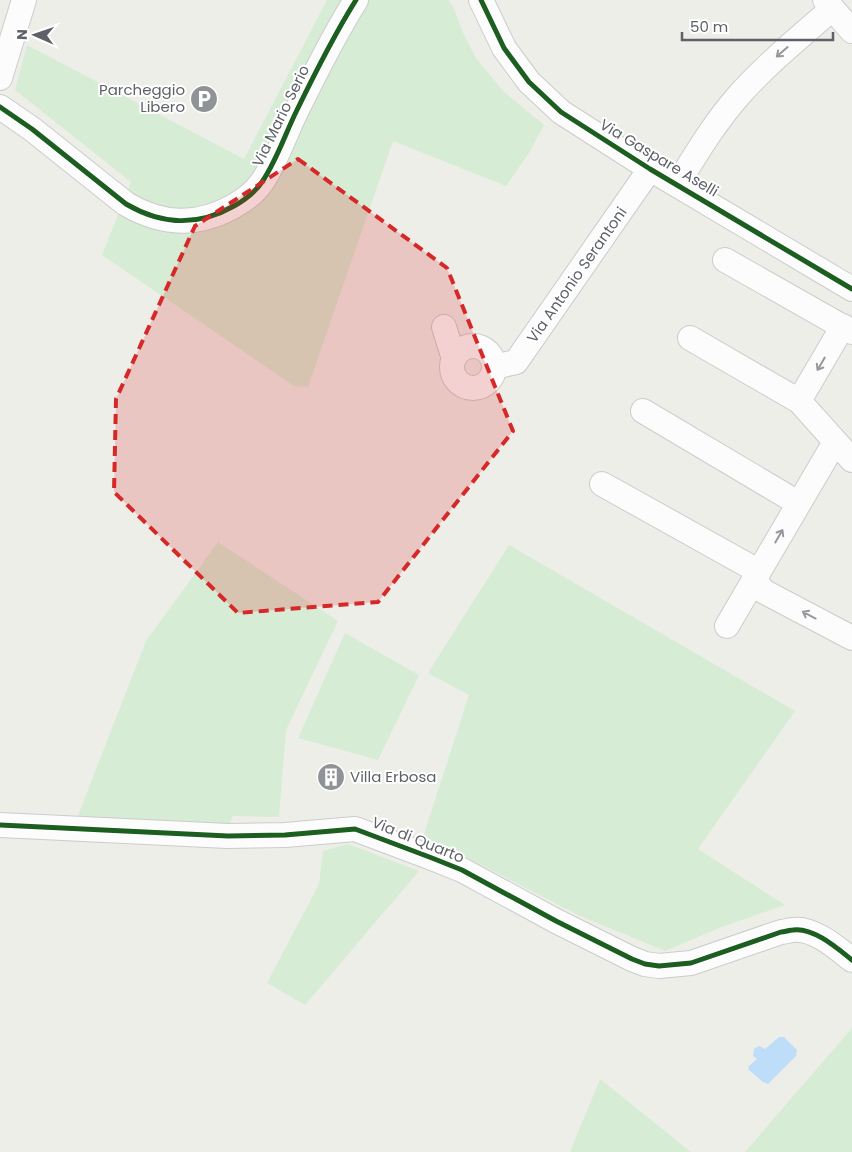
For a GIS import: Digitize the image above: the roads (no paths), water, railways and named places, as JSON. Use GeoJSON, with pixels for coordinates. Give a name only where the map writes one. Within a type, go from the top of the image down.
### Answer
{"type":"FeatureCollection","features":[{"type":"Feature","properties":{"kind":"street"},"geometry":{"type":"LineString","coordinates":[[0,78],[24,0]]}},
{"type":"Feature","properties":{"kind":"street","name":"Via Mario Serio"},"geometry":{"type":"LineString","coordinates":[[0,107],[32,129],[136,210],[148,215],[176,221],[208,218],[221,214],[245,200],[262,182],[271,168],[289,124],[356,0]]}},
{"type":"Feature","properties":{"kind":"street","name":"Via Gaspare Aselli"},"geometry":{"type":"LineString","coordinates":[[481,4],[504,48],[530,82],[561,112],[650,170],[852,288]]}},
{"type":"Feature","properties":{"kind":"street"},"geometry":{"type":"LineString","coordinates":[[677,185],[719,120],[739,95],[829,4],[852,31]]}},
{"type":"Feature","properties":{"kind":"street","name":"Via Antonio Serantoni"},"geometry":{"type":"LineString","coordinates":[[494,367],[516,362],[650,170]]}},
{"type":"Feature","properties":{"kind":"street"},"geometry":{"type":"LineString","coordinates":[[725,260],[847,329],[799,401]]}},
{"type":"Feature","properties":{"kind":"street"},"geometry":{"type":"LineString","coordinates":[[444,327],[454,359]]}},
{"type":"Feature","properties":{"kind":"street"},"geometry":{"type":"LineString","coordinates":[[690,338],[799,401],[852,460]]}},
{"type":"Feature","properties":{"kind":"street"},"geometry":{"type":"LineString","coordinates":[[477,346],[485,349],[493,359],[492,376],[487,383],[469,388],[461,384],[454,377],[452,368],[454,359],[458,352],[465,347],[477,346]]}},
{"type":"Feature","properties":{"kind":"street"},"geometry":{"type":"LineString","coordinates":[[644,411],[798,503]]}},
{"type":"Feature","properties":{"kind":"street"},"geometry":{"type":"LineString","coordinates":[[726,626],[835,442]]}},
{"type":"Feature","properties":{"kind":"street"},"geometry":{"type":"LineString","coordinates":[[602,484],[756,575],[763,591],[852,638]]}},
{"type":"Feature","properties":{"kind":"street","name":"Via di Quarto"},"geometry":{"type":"LineString","coordinates":[[0,825],[228,836],[285,836],[355,829],[462,870],[556,921],[645,964],[659,966],[691,963],[794,929],[804,930],[817,935],[828,941],[852,960]]}},
{"type":"Feature","properties":{"kind":"water"},"geometry":{"type":"Polygon","coordinates":[[[779,1037],[784,1037],[797,1050],[796,1056],[768,1084],[748,1069],[757,1059],[753,1056],[754,1049],[759,1046],[765,1049],[779,1037]]]}},
{"type":"Feature","properties":{"kind":"place","name":"Parcheggio Libero"},"geometry":{"type":"Point","coordinates":[204,99]}},
{"type":"Feature","properties":{"kind":"place","name":"Villa Erbosa"},"geometry":{"type":"Point","coordinates":[331,777]}}]}
